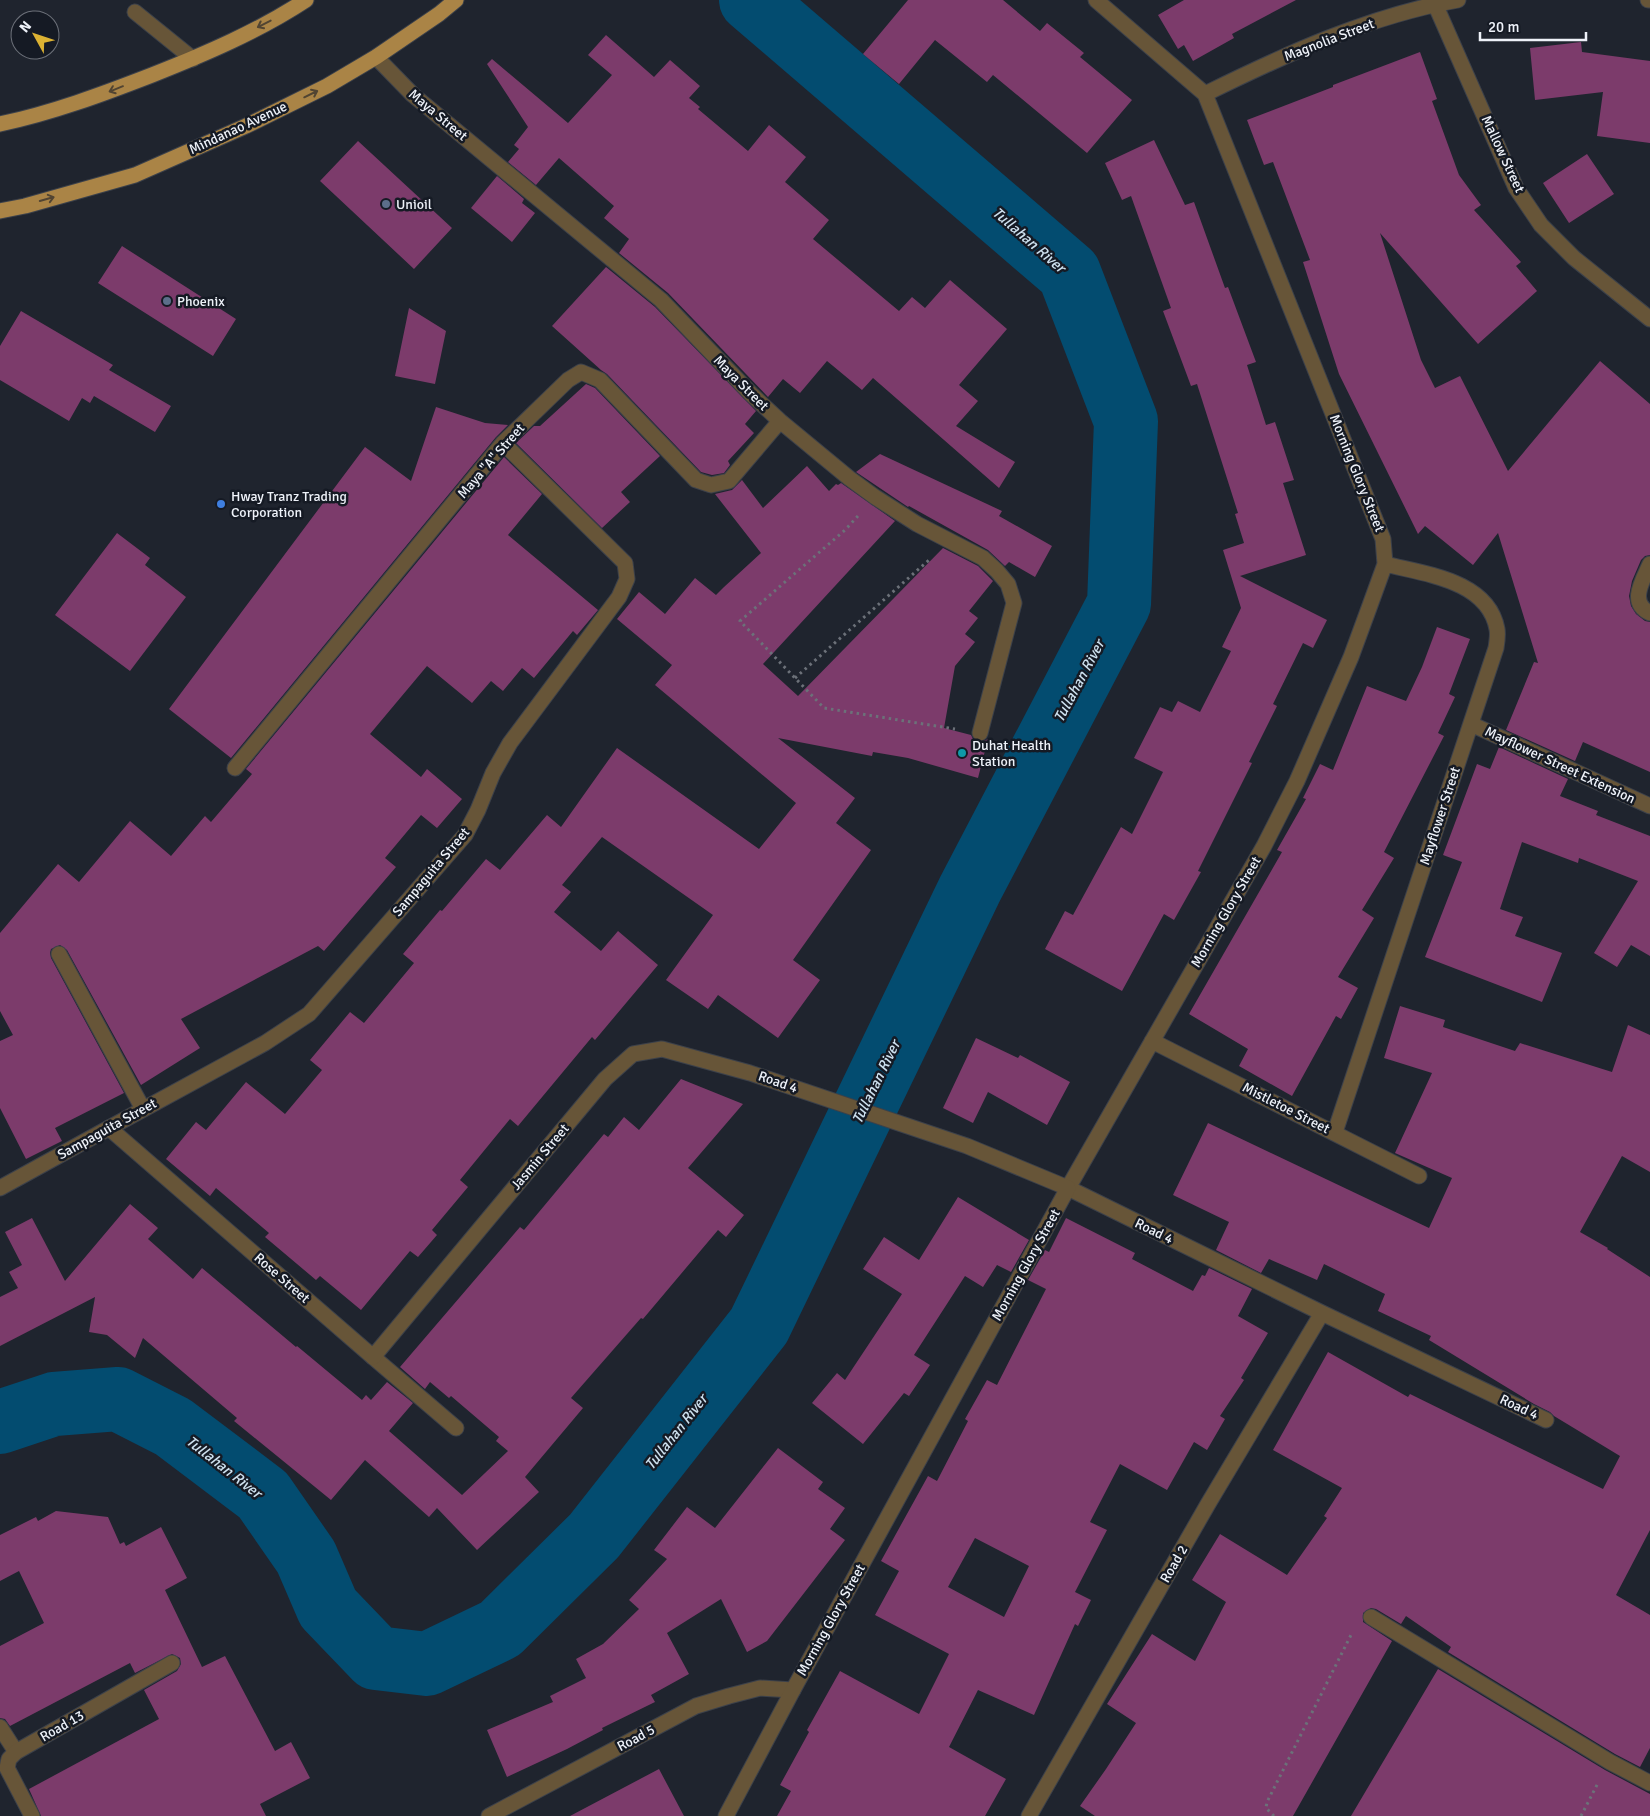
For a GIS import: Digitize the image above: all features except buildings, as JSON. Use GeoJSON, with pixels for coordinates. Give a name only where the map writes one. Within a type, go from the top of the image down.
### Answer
{"type":"FeatureCollection","features":[{"type":"Feature","properties":{"kind":"main road"},"geometry":{"type":"LineString","coordinates":[[0,124],[103,94],[193,59],[268,23],[306,0]]}},
{"type":"Feature","properties":{"kind":"main road","name":"Mindanao Avenue"},"geometry":{"type":"LineString","coordinates":[[0,211],[25,206],[135,175],[270,114],[327,86],[376,56],[439,14],[456,0]]}},
{"type":"Feature","properties":{"kind":"street","name":"Morning Glory Street"},"geometry":{"type":"LineString","coordinates":[[726,1816],[1068,1188],[1264,846],[1297,781],[1351,657],[1385,564],[1383,539],[1205,94],[1096,0]]}},
{"type":"Feature","properties":{"kind":"street","name":"Magnolia Street"},"geometry":{"type":"LineString","coordinates":[[1205,94],[1266,64],[1342,32],[1435,4],[1458,0]]}},
{"type":"Feature","properties":{"kind":"street","name":"Mallow Street"},"geometry":{"type":"LineString","coordinates":[[1435,4],[1516,188],[1526,203],[1542,225],[1574,258],[1650,319]]}},
{"type":"Feature","properties":{"kind":"street"},"geometry":{"type":"LineString","coordinates":[[135,12],[193,59]]}},
{"type":"Feature","properties":{"kind":"street","name":"Maya Street"},"geometry":{"type":"LineString","coordinates":[[376,56],[413,95],[661,300],[751,394],[780,421],[875,497],[918,524],[983,558],[997,571],[1008,584],[1014,603],[980,733]]}},
{"type":"Feature","properties":{"kind":"street","name":"Maya \"A\" Street"},"geometry":{"type":"LineString","coordinates":[[235,768],[503,444],[568,380],[581,372],[600,380],[696,480],[711,485],[729,481],[780,421]]}},
{"type":"Feature","properties":{"kind":"street","name":"Sampaguita Street"},"geometry":{"type":"LineString","coordinates":[[0,1188],[265,1043],[309,1014],[465,835],[478,810],[493,773],[510,743],[619,597],[627,579],[625,563],[503,444]]}},
{"type":"Feature","properties":{"kind":"street","name":"Mayflower Street"},"geometry":{"type":"LineString","coordinates":[[1335,1132],[1496,648],[1498,629],[1489,607],[1474,593],[1450,580],[1385,564]]}},
{"type":"Feature","properties":{"kind":"street"},"geometry":{"type":"LineString","coordinates":[[1650,564],[1638,594],[1639,603],[1643,610],[1650,614]]}},
{"type":"Feature","properties":{"kind":"street","name":"Mayflower Street Extension"},"geometry":{"type":"LineString","coordinates":[[1470,724],[1650,806]]}},
{"type":"Feature","properties":{"kind":"street"},"geometry":{"type":"LineString","coordinates":[[59,954],[143,1109]]}},
{"type":"Feature","properties":{"kind":"street","name":"Mistletoe Street"},"geometry":{"type":"LineString","coordinates":[[1152,1041],[1419,1176]]}},
{"type":"Feature","properties":{"kind":"street","name":"Jasmin Street"},"geometry":{"type":"LineString","coordinates":[[373,1357],[605,1079],[634,1054],[662,1049],[750,1073]]}},
{"type":"Feature","properties":{"kind":"street","name":"Road 4"},"geometry":{"type":"LineString","coordinates":[[750,1073],[967,1146],[1068,1188],[1322,1313],[1546,1420]]}},
{"type":"Feature","properties":{"kind":"street","name":"Rose Street"},"geometry":{"type":"LineString","coordinates":[[109,1128],[456,1428]]}},
{"type":"Feature","properties":{"kind":"street","name":"Road 2"},"geometry":{"type":"LineString","coordinates":[[1029,1816],[1204,1512],[1322,1313]]}},
{"type":"Feature","properties":{"kind":"street"},"geometry":{"type":"LineString","coordinates":[[1371,1617],[1610,1762],[1650,1784]]}},
{"type":"Feature","properties":{"kind":"street","name":"Road 13"},"geometry":{"type":"LineString","coordinates":[[16,1752],[172,1663]]}},
{"type":"Feature","properties":{"kind":"street","name":"Road 5"},"geometry":{"type":"LineString","coordinates":[[488,1816],[696,1706],[760,1688],[793,1690]]}},
{"type":"Feature","properties":{"kind":"street"},"geometry":{"type":"LineString","coordinates":[[0,1727],[16,1752],[9,1759],[7,1768],[32,1816]]}},
{"type":"Feature","properties":{"kind":"path"},"geometry":{"type":"LineString","coordinates":[[875,497],[845,530],[740,622],[824,708],[980,733]]}},
{"type":"Feature","properties":{"kind":"path"},"geometry":{"type":"LineString","coordinates":[[795,678],[950,541]]}},
{"type":"Feature","properties":{"kind":"path"},"geometry":{"type":"LineString","coordinates":[[1274,1816],[1266,1808],[1266,1802],[1359,1619],[1365,1616],[1371,1617]]}},
{"type":"Feature","properties":{"kind":"path"},"geometry":{"type":"LineString","coordinates":[[1581,1816],[1610,1762]]}},
{"type":"Feature","properties":{"kind":"waterway","name":"Tullahan River"},"geometry":{"type":"LineString","coordinates":[[0,1422],[54,1404],[118,1399],[173,1427],[263,1495],[306,1557],[328,1608],[376,1658],[427,1664],[500,1629],[594,1536],[759,1326],[970,889],[1119,604],[1126,421],[1069,273],[751,0]]}},
{"type":"Feature","properties":{"kind":"place","name":"Unioil"},"geometry":{"type":"Point","coordinates":[386,204]}},
{"type":"Feature","properties":{"kind":"place","name":"Phoenix"},"geometry":{"type":"Point","coordinates":[167,301]}},
{"type":"Feature","properties":{"kind":"place","name":"Hway Tranz Trading Corporation"},"geometry":{"type":"Point","coordinates":[221,504]}},
{"type":"Feature","properties":{"kind":"place","name":"Duhat Health Station"},"geometry":{"type":"Point","coordinates":[962,753]}}]}
